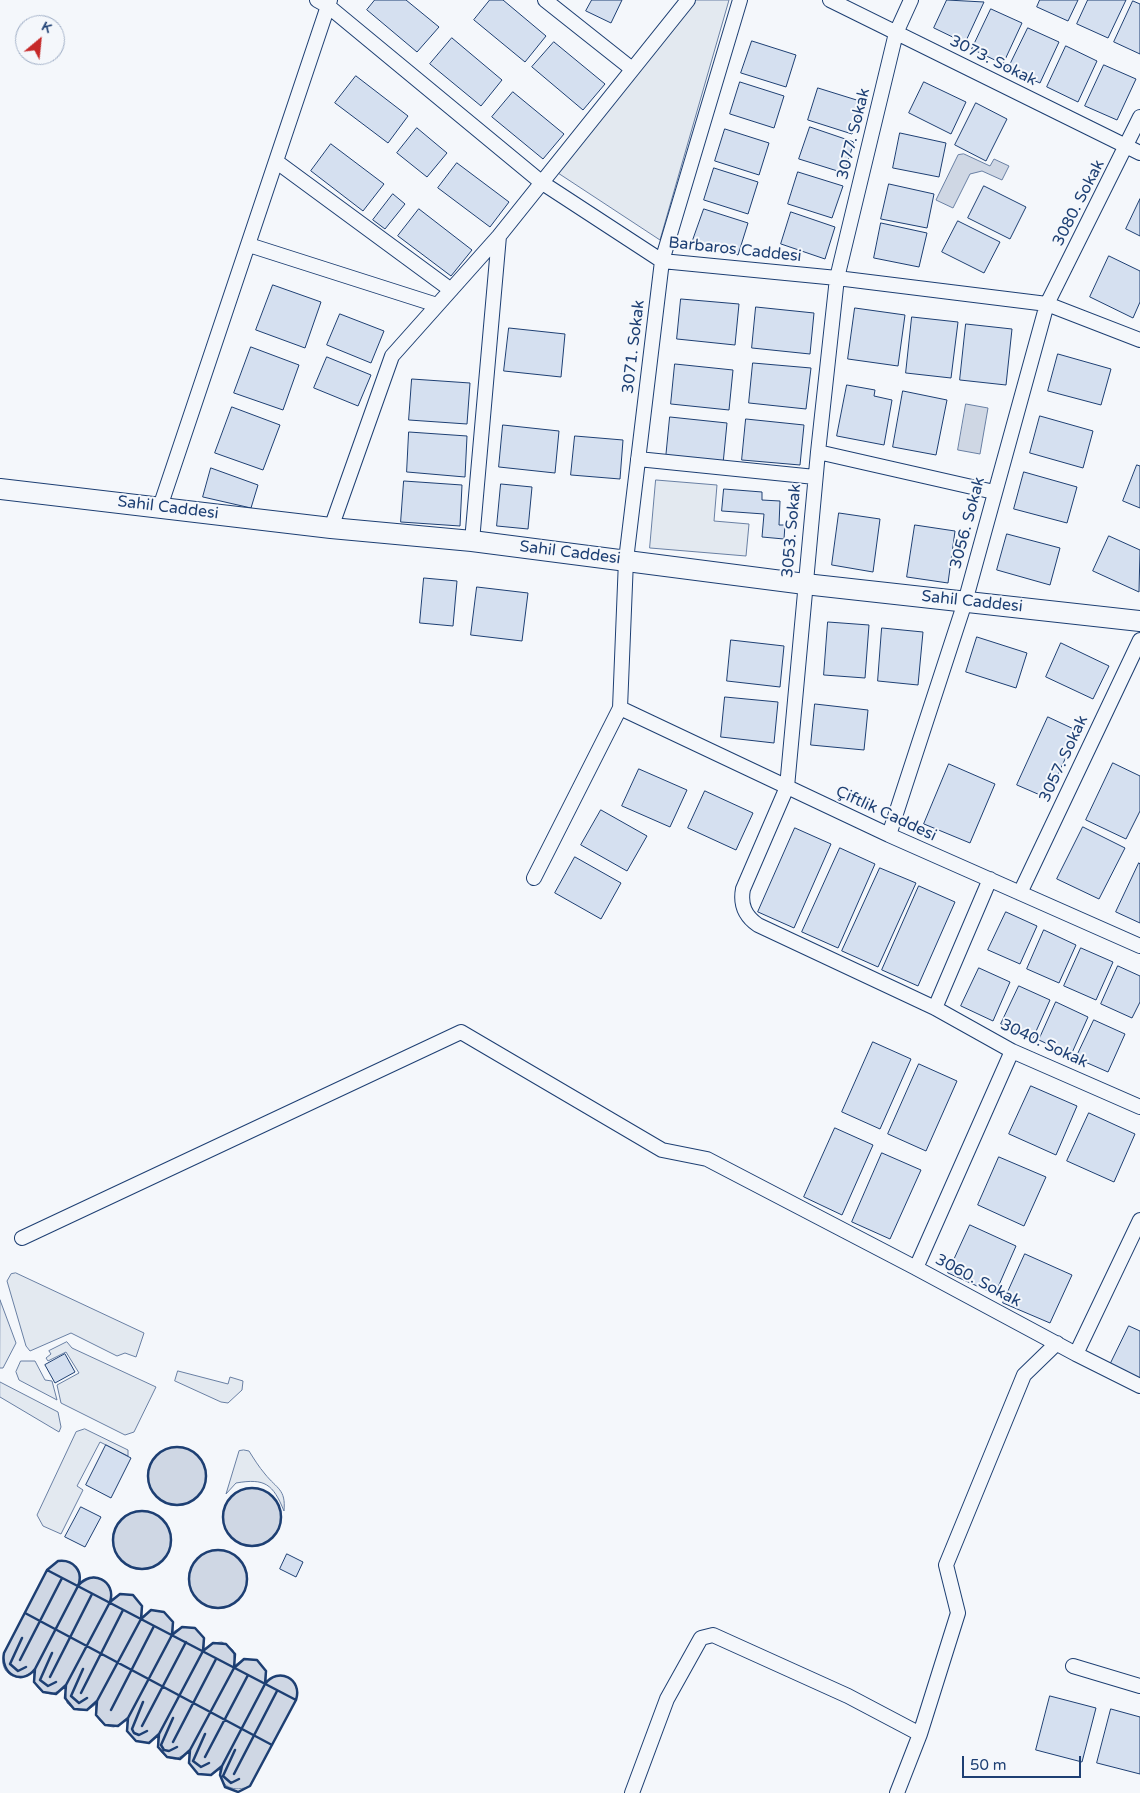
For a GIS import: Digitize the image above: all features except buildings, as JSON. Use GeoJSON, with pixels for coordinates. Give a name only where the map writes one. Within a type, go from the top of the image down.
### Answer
{"type":"FeatureCollection","features":[{"type":"Feature","properties":{"kind":"street"},"geometry":{"type":"LineString","coordinates":[[545,0],[632,69]]}},
{"type":"Feature","properties":{"kind":"street"},"geometry":{"type":"LineString","coordinates":[[331,528],[392,356],[498,236],[688,0]]}},
{"type":"Feature","properties":{"kind":"street","name":"3071. Sokak"},"geometry":{"type":"LineString","coordinates":[[620,708],[626,560],[662,261],[740,0]]}},
{"type":"Feature","properties":{"kind":"street","name":"3073. Sokak"},"geometry":{"type":"LineString","coordinates":[[830,0],[1140,154]]}},
{"type":"Feature","properties":{"kind":"street","name":"3077. Sokak"},"geometry":{"type":"LineString","coordinates":[[837,278],[896,33],[911,0]]}},
{"type":"Feature","properties":{"kind":"street"},"geometry":{"type":"LineString","coordinates":[[160,507],[277,162],[325,2]]}},
{"type":"Feature","properties":{"kind":"street","name":"Barbaros Caddesi"},"geometry":{"type":"LineString","coordinates":[[325,2],[541,182],[662,261],[837,278],[1047,304],[1140,340]]}},
{"type":"Feature","properties":{"kind":"street","name":"3080. Sokak"},"geometry":{"type":"LineString","coordinates":[[1047,304],[1140,117]]}},
{"type":"Feature","properties":{"kind":"street"},"geometry":{"type":"LineString","coordinates":[[277,162],[451,290]]}},
{"type":"Feature","properties":{"kind":"street"},"geometry":{"type":"LineString","coordinates":[[472,541],[498,236]]}},
{"type":"Feature","properties":{"kind":"street"},"geometry":{"type":"LineString","coordinates":[[249,245],[437,305]]}},
{"type":"Feature","properties":{"kind":"street","name":"3053. Sokak"},"geometry":{"type":"LineString","coordinates":[[837,278],[815,476],[787,787],[743,890],[742,905],[745,912],[758,925],[934,1008]]}},
{"type":"Feature","properties":{"kind":"street","name":"3056. Sokak"},"geometry":{"type":"LineString","coordinates":[[889,835],[965,602],[1047,304]]}},
{"type":"Feature","properties":{"kind":"street"},"geometry":{"type":"LineString","coordinates":[[818,452],[994,492]]}},
{"type":"Feature","properties":{"kind":"street"},"geometry":{"type":"LineString","coordinates":[[638,459],[815,476]]}},
{"type":"Feature","properties":{"kind":"street","name":"Sahil Caddesi"},"geometry":{"type":"LineString","coordinates":[[0,489],[331,528],[472,541],[805,584],[1140,621]]}},
{"type":"Feature","properties":{"kind":"street","name":"3057. Sokak"},"geometry":{"type":"LineString","coordinates":[[1020,893],[1140,640]]}},
{"type":"Feature","properties":{"kind":"street"},"geometry":{"type":"LineString","coordinates":[[534,878],[620,708]]}},
{"type":"Feature","properties":{"kind":"street","name":"Çiftlik Caddesi"},"geometry":{"type":"LineString","coordinates":[[620,708],[889,835],[1140,946]]}},
{"type":"Feature","properties":{"kind":"street"},"geometry":{"type":"LineString","coordinates":[[934,1008],[990,879]]}},
{"type":"Feature","properties":{"kind":"street","name":"3040. Sokak"},"geometry":{"type":"LineString","coordinates":[[934,1008],[1012,1051],[1140,1107]]}},
{"type":"Feature","properties":{"kind":"street"},"geometry":{"type":"LineString","coordinates":[[22,1238],[461,1032],[662,1150],[707,1158],[916,1268]]}},
{"type":"Feature","properties":{"kind":"street","name":"3060. Sokak"},"geometry":{"type":"LineString","coordinates":[[1012,1051],[916,1268],[1076,1354],[1140,1386]]}},
{"type":"Feature","properties":{"kind":"street"},"geometry":{"type":"LineString","coordinates":[[1076,1354],[1140,1220]]}},
{"type":"Feature","properties":{"kind":"street"},"geometry":{"type":"LineString","coordinates":[[897,1793],[920,1734],[958,1613],[946,1565],[1024,1375],[1057,1343]]}},
{"type":"Feature","properties":{"kind":"street"},"geometry":{"type":"LineString","coordinates":[[632,1793],[667,1699],[701,1638],[713,1635],[848,1696],[920,1734]]}},
{"type":"Feature","properties":{"kind":"street"},"geometry":{"type":"LineString","coordinates":[[1073,1666],[1140,1686]]}},
{"type":"Feature","properties":{"kind":"shaded area"},"geometry":{"type":"Polygon","coordinates":[[[692,0],[729,0],[660,240],[558,173],[692,0]]]}},
{"type":"Feature","properties":{"kind":"shaded area"},"geometry":{"type":"Polygon","coordinates":[[[964,154],[990,166],[994,159],[1009,166],[1002,180],[982,171],[970,174],[953,208],[936,200],[958,155],[964,154]]]}},
{"type":"Feature","properties":{"kind":"shaded area"},"geometry":{"type":"Polygon","coordinates":[[[966,404],[988,408],[980,454],[958,450],[966,404]]]}},
{"type":"Feature","properties":{"kind":"shaded area"},"geometry":{"type":"Polygon","coordinates":[[[656,480],[717,485],[714,521],[749,524],[746,556],[650,548],[656,480]]]}},
{"type":"Feature","properties":{"kind":"shaded area"},"geometry":{"type":"Polygon","coordinates":[[[16,1273],[144,1333],[136,1357],[125,1353],[117,1356],[71,1333],[30,1351],[26,1346],[7,1281],[11,1274],[16,1273]]]}},
{"type":"Feature","properties":{"kind":"shaded area"},"geometry":{"type":"Polygon","coordinates":[[[0,1300],[16,1343],[3,1368],[0,1368],[0,1300]]]}},
{"type":"Feature","properties":{"kind":"shaded area"},"geometry":{"type":"Polygon","coordinates":[[[67,1342],[72,1348],[156,1387],[134,1432],[125,1435],[61,1403],[57,1385],[79,1373],[66,1352],[48,1361],[46,1358],[51,1354],[49,1351],[67,1342]]]}},
{"type":"Feature","properties":{"kind":"shaded area"},"geometry":{"type":"Polygon","coordinates":[[[21,1361],[35,1361],[45,1380],[52,1381],[57,1400],[19,1380],[16,1372],[21,1361]]]}},
{"type":"Feature","properties":{"kind":"shaded area"},"geometry":{"type":"Polygon","coordinates":[[[178,1371],[228,1384],[230,1377],[243,1381],[242,1390],[228,1403],[221,1402],[175,1381],[178,1371]]]}},
{"type":"Feature","properties":{"kind":"shaded area"},"geometry":{"type":"Polygon","coordinates":[[[0,1382],[58,1412],[61,1427],[59,1432],[0,1397],[0,1382]]]}},
{"type":"Feature","properties":{"kind":"shaded area"},"geometry":{"type":"Polygon","coordinates":[[[85,1429],[128,1450],[128,1456],[100,1442],[77,1486],[83,1490],[61,1534],[43,1526],[37,1515],[76,1432],[85,1429]]]}},
{"type":"Feature","properties":{"kind":"shaded area"},"geometry":{"type":"Polygon","coordinates":[[[177,1447],[188,1449],[201,1460],[206,1476],[204,1487],[193,1500],[177,1505],[166,1503],[153,1492],[148,1476],[150,1465],[161,1452],[177,1447]]]}},
{"type":"Feature","properties":{"kind":"shaded area"},"geometry":{"type":"Polygon","coordinates":[[[239,1451],[249,1451],[280,1490],[284,1498],[284,1511],[272,1489],[261,1483],[254,1481],[236,1483],[226,1494],[239,1451]]]}},
{"type":"Feature","properties":{"kind":"shaded area"},"geometry":{"type":"Polygon","coordinates":[[[252,1488],[263,1490],[276,1501],[281,1517],[279,1528],[268,1541],[252,1546],[241,1544],[228,1533],[223,1517],[225,1506],[236,1493],[252,1488]]]}},
{"type":"Feature","properties":{"kind":"shaded area"},"geometry":{"type":"Polygon","coordinates":[[[142,1511],[153,1513],[166,1524],[171,1540],[169,1551],[158,1564],[142,1569],[131,1567],[118,1556],[113,1540],[115,1529],[126,1516],[142,1511]]]}},
{"type":"Feature","properties":{"kind":"shaded area"},"geometry":{"type":"Polygon","coordinates":[[[218,1550],[229,1552],[242,1563],[247,1579],[245,1590],[234,1603],[218,1608],[207,1606],[194,1595],[189,1579],[191,1568],[202,1555],[218,1550]]]}},
{"type":"Feature","properties":{"kind":"shaded area"},"geometry":{"type":"Polygon","coordinates":[[[58,1561],[68,1562],[78,1570],[80,1584],[93,1577],[102,1579],[108,1584],[111,1591],[111,1600],[120,1594],[133,1595],[142,1606],[142,1617],[151,1610],[164,1612],[173,1622],[173,1632],[182,1627],[195,1628],[204,1638],[204,1649],[213,1643],[222,1642],[233,1650],[235,1665],[244,1659],[257,1660],[266,1671],[266,1682],[278,1676],[289,1678],[293,1681],[296,1686],[296,1700],[250,1786],[239,1789],[229,1787],[222,1780],[220,1769],[211,1775],[198,1774],[189,1763],[189,1752],[176,1759],[167,1757],[159,1748],[158,1736],[149,1743],[136,1741],[127,1731],[127,1720],[114,1727],[105,1725],[97,1716],[96,1704],[85,1710],[74,1709],[67,1703],[65,1688],[52,1694],[43,1692],[37,1687],[34,1680],[34,1671],[21,1678],[11,1675],[5,1670],[3,1662],[4,1653],[47,1570],[58,1561]]]}},
{"type":"Feature","properties":{"kind":"wall"},"geometry":{"type":"LineString","coordinates":[[177,1447],[188,1449],[201,1460],[206,1476],[204,1487],[193,1500],[177,1505],[166,1503],[153,1492],[148,1476],[150,1465],[161,1452],[177,1447]]}},
{"type":"Feature","properties":{"kind":"wall"},"geometry":{"type":"LineString","coordinates":[[252,1488],[263,1490],[276,1501],[281,1517],[279,1528],[268,1541],[252,1546],[241,1544],[228,1533],[223,1517],[225,1506],[236,1493],[252,1488]]}},
{"type":"Feature","properties":{"kind":"wall"},"geometry":{"type":"LineString","coordinates":[[142,1511],[153,1513],[166,1524],[171,1540],[169,1551],[158,1564],[142,1569],[131,1567],[118,1556],[113,1540],[115,1529],[126,1516],[142,1511]]}},
{"type":"Feature","properties":{"kind":"wall"},"geometry":{"type":"LineString","coordinates":[[218,1550],[229,1552],[242,1563],[247,1579],[245,1590],[234,1603],[218,1608],[207,1606],[194,1595],[189,1579],[191,1568],[202,1555],[218,1550]]}},
{"type":"Feature","properties":{"kind":"wall"},"geometry":{"type":"LineString","coordinates":[[58,1561],[68,1562],[76,1567],[80,1575],[78,1586],[89,1578],[101,1579],[110,1588],[110,1602],[120,1594],[133,1595],[142,1606],[141,1619],[151,1610],[164,1612],[173,1622],[172,1635],[182,1627],[195,1628],[204,1638],[203,1651],[213,1643],[226,1644],[235,1654],[234,1668],[244,1659],[257,1660],[266,1671],[265,1684],[276,1676],[288,1677],[293,1681],[296,1686],[296,1700],[250,1786],[238,1792],[225,1787],[220,1775],[222,1766],[211,1775],[198,1774],[189,1763],[190,1750],[180,1759],[167,1757],[158,1747],[159,1734],[149,1743],[136,1741],[127,1731],[128,1718],[118,1726],[105,1725],[96,1715],[97,1701],[87,1710],[74,1709],[65,1698],[66,1685],[56,1694],[43,1692],[34,1682],[35,1669],[24,1677],[18,1677],[9,1672],[5,1667],[4,1653],[47,1570],[58,1561]]}},
{"type":"Feature","properties":{"kind":"wall"},"geometry":{"type":"LineString","coordinates":[[47,1570],[296,1700]]}},
{"type":"Feature","properties":{"kind":"wall"},"geometry":{"type":"LineString","coordinates":[[20,1660],[62,1578]]}},
{"type":"Feature","properties":{"kind":"wall"},"geometry":{"type":"LineString","coordinates":[[35,1669],[78,1586]]}},
{"type":"Feature","properties":{"kind":"wall"},"geometry":{"type":"LineString","coordinates":[[50,1677],[92,1594]]}},
{"type":"Feature","properties":{"kind":"wall"},"geometry":{"type":"LineString","coordinates":[[66,1685],[110,1602]]}},
{"type":"Feature","properties":{"kind":"wall"},"geometry":{"type":"LineString","coordinates":[[81,1693],[123,1610]]}},
{"type":"Feature","properties":{"kind":"wall"},"geometry":{"type":"LineString","coordinates":[[25,1613],[272,1745]]}},
{"type":"Feature","properties":{"kind":"wall"},"geometry":{"type":"LineString","coordinates":[[97,1701],[141,1619]]}},
{"type":"Feature","properties":{"kind":"wall"},"geometry":{"type":"LineString","coordinates":[[111,1710],[154,1626]]}},
{"type":"Feature","properties":{"kind":"wall"},"geometry":{"type":"LineString","coordinates":[[128,1718],[172,1635]]}},
{"type":"Feature","properties":{"kind":"wall"},"geometry":{"type":"LineString","coordinates":[[22,1638],[10,1664],[18,1671],[26,1667]]}},
{"type":"Feature","properties":{"kind":"wall"},"geometry":{"type":"LineString","coordinates":[[142,1726],[186,1642]]}},
{"type":"Feature","properties":{"kind":"wall"},"geometry":{"type":"LineString","coordinates":[[159,1734],[203,1651]]}},
{"type":"Feature","properties":{"kind":"wall"},"geometry":{"type":"LineString","coordinates":[[52,1653],[40,1680],[48,1686],[56,1682]]}},
{"type":"Feature","properties":{"kind":"wall"},"geometry":{"type":"LineString","coordinates":[[173,1742],[216,1659]]}},
{"type":"Feature","properties":{"kind":"wall"},"geometry":{"type":"LineString","coordinates":[[190,1750],[234,1668]]}},
{"type":"Feature","properties":{"kind":"wall"},"geometry":{"type":"LineString","coordinates":[[83,1669],[71,1696],[79,1703],[87,1698]]}},
{"type":"Feature","properties":{"kind":"wall"},"geometry":{"type":"LineString","coordinates":[[205,1757],[248,1675]]}},
{"type":"Feature","properties":{"kind":"wall"},"geometry":{"type":"LineString","coordinates":[[222,1766],[265,1684]]}},
{"type":"Feature","properties":{"kind":"wall"},"geometry":{"type":"LineString","coordinates":[[234,1774],[277,1691]]}},
{"type":"Feature","properties":{"kind":"wall"},"geometry":{"type":"LineString","coordinates":[[143,1702],[132,1729],[134,1733],[139,1735],[147,1731]]}},
{"type":"Feature","properties":{"kind":"wall"},"geometry":{"type":"LineString","coordinates":[[173,1718],[161,1745],[164,1750],[169,1751],[177,1747]]}},
{"type":"Feature","properties":{"kind":"wall"},"geometry":{"type":"LineString","coordinates":[[205,1734],[193,1761],[201,1767],[209,1763]]}},
{"type":"Feature","properties":{"kind":"wall"},"geometry":{"type":"LineString","coordinates":[[235,1750],[223,1776],[231,1783],[239,1779]]}}]}
